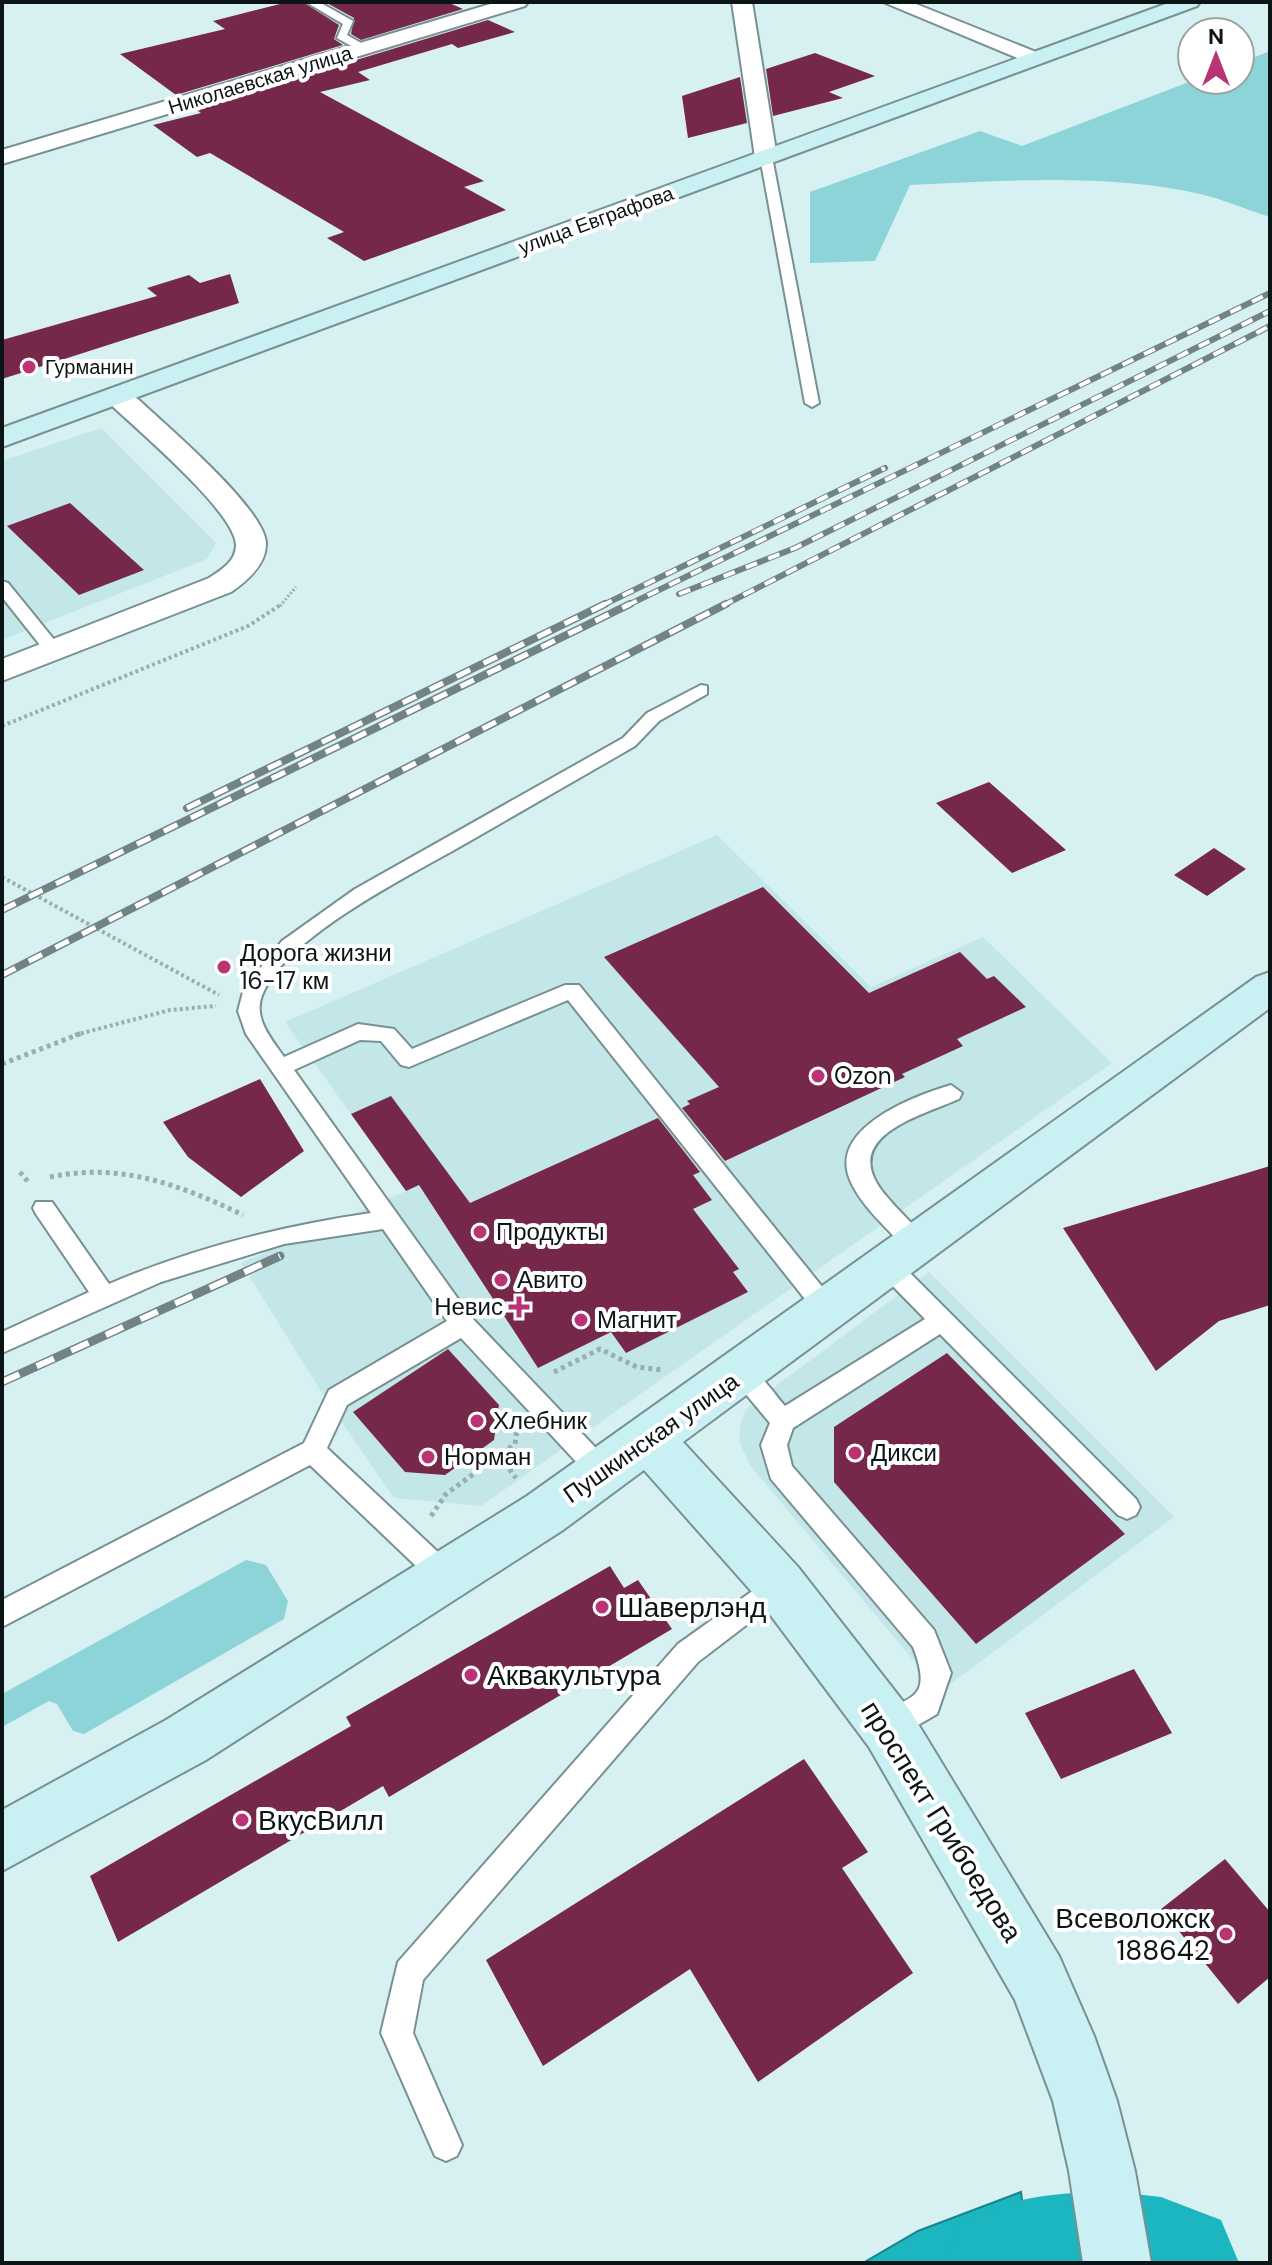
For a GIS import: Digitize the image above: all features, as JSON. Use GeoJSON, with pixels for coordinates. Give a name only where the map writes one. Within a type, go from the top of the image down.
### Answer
{"type":"FeatureCollection","features":[{"type":"Feature","properties":{"kind":"street","name":"Николаевская улица"},"geometry":{"type":"LineString","coordinates":[[2,157],[518,2]]}},
{"type":"Feature","properties":{"kind":"street"},"geometry":{"type":"LineString","coordinates":[[742,2],[766,157]]}},
{"type":"Feature","properties":{"kind":"street"},"geometry":{"type":"LineString","coordinates":[[893,2],[1034,58]]}},
{"type":"Feature","properties":{"kind":"street","name":"улица Евграфова"},"geometry":{"type":"LineString","coordinates":[[2,438],[1190,2]]}},
{"type":"Feature","properties":{"kind":"street"},"geometry":{"type":"LineString","coordinates":[[2,671],[220,585],[241,571],[251,553],[245,522],[118,396]]}},
{"type":"Feature","properties":{"kind":"street","name":"Пушкинская улица"},"geometry":{"type":"LineString","coordinates":[[2,1842],[186,1740],[447,1578],[603,1473],[1270,987]]}},
{"type":"Feature","properties":{"kind":"street","name":"проспект Грибоедова"},"geometry":{"type":"LineString","coordinates":[[649,1440],[779,1584],[889,1728],[1037,1978],[1063,2036],[1085,2101],[1102,2171],[1117,2263]]}},
{"type":"Feature","properties":{"kind":"lane"},"geometry":{"type":"LineString","coordinates":[[314,4],[329,2]]}},
{"type":"Feature","properties":{"kind":"lane"},"geometry":{"type":"LineString","coordinates":[[314,4],[349,23],[341,36],[364,49]]}},
{"type":"Feature","properties":{"kind":"lane"},"geometry":{"type":"LineString","coordinates":[[766,157],[812,403]]}},
{"type":"Feature","properties":{"kind":"lane"},"geometry":{"type":"LineString","coordinates":[[2,586],[54,651]]}},
{"type":"Feature","properties":{"kind":"lane"},"geometry":{"type":"LineString","coordinates":[[603,1473],[463,1324],[256,1034],[248,1011],[254,988],[289,946],[362,894],[629,742],[653,717],[701,690]]}},
{"type":"Feature","properties":{"kind":"lane"},"geometry":{"type":"LineString","coordinates":[[281,1067],[358,1032],[387,1034],[409,1059],[572,990],[828,1311]]}},
{"type":"Feature","properties":{"kind":"lane"},"geometry":{"type":"LineString","coordinates":[[951,1093],[871,1132],[857,1153],[860,1179],[942,1320],[1127,1507]]}},
{"type":"Feature","properties":{"kind":"lane"},"geometry":{"type":"LineString","coordinates":[[44,1208],[104,1296]]}},
{"type":"Feature","properties":{"kind":"lane"},"geometry":{"type":"LineString","coordinates":[[2,1343],[155,1274],[284,1235],[389,1219]]}},
{"type":"Feature","properties":{"kind":"lane"},"geometry":{"type":"LineString","coordinates":[[889,1728],[927,1704],[937,1673],[924,1639],[780,1471],[774,1445],[783,1421],[942,1320]]}},
{"type":"Feature","properties":{"kind":"lane"},"geometry":{"type":"LineString","coordinates":[[2,1614],[313,1451],[338,1398],[463,1324]]}},
{"type":"Feature","properties":{"kind":"lane"},"geometry":{"type":"LineString","coordinates":[[741,1374],[783,1421]]}},
{"type":"Feature","properties":{"kind":"lane"},"geometry":{"type":"LineString","coordinates":[[313,1451],[447,1578]]}},
{"type":"Feature","properties":{"kind":"lane"},"geometry":{"type":"LineString","coordinates":[[446,2145],[397,2033],[409,1973],[688,1653],[779,1584]]}},
{"type":"Feature","properties":{"kind":"path"},"geometry":{"type":"LineString","coordinates":[[2,726],[248,626],[279,608],[296,587]]}},
{"type":"Feature","properties":{"kind":"path"},"geometry":{"type":"LineString","coordinates":[[2,877],[248,1011]]}},
{"type":"Feature","properties":{"kind":"path"},"geometry":{"type":"LineString","coordinates":[[2,1064],[28,1051],[158,1013],[210,1005],[248,1011]]}},
{"type":"Feature","properties":{"kind":"path"},"geometry":{"type":"LineString","coordinates":[[20,1172],[28,1184],[72,1170],[122,1173],[168,1182],[284,1235]]}},
{"type":"Feature","properties":{"kind":"path"},"geometry":{"type":"LineString","coordinates":[[594,1341],[600,1349],[637,1367],[679,1372]]}},
{"type":"Feature","properties":{"kind":"path"},"geometry":{"type":"LineString","coordinates":[[523,1387],[600,1349]]}},
{"type":"Feature","properties":{"kind":"path"},"geometry":{"type":"LineString","coordinates":[[500,1456],[522,1485]]}},
{"type":"Feature","properties":{"kind":"shaded area"},"geometry":{"type":"Polygon","coordinates":[[[1270,51],[1270,217],[1200,194],[1128,183],[1055,180],[910,185],[875,261],[810,263],[810,192],[980,131],[1022,146],[1176,87],[1176,96],[1256,96],[1256,57],[1270,51]]]}},
{"type":"Feature","properties":{"kind":"shaded area"},"geometry":{"type":"Polygon","coordinates":[[[101,428],[216,543],[207,559],[2,640],[2,461],[101,428]]]}},
{"type":"Feature","properties":{"kind":"shaded area"},"geometry":{"type":"Polygon","coordinates":[[[717,835],[871,987],[983,937],[1112,1063],[481,1506],[394,1498],[327,1401],[241,1263],[406,1191],[285,1022],[717,835]]]}},
{"type":"Feature","properties":{"kind":"shaded area"},"geometry":{"type":"Polygon","coordinates":[[[929,1272],[1174,1517],[940,1692],[749,1464],[739,1440],[741,1421],[749,1406],[929,1272]]]}},
{"type":"Feature","properties":{"kind":"shaded area"},"geometry":{"type":"Polygon","coordinates":[[[246,1560],[266,1565],[288,1601],[284,1619],[84,1734],[73,1731],[57,1704],[49,1701],[2,1727],[2,1694],[246,1560]]]}},
{"type":"Feature","properties":{"kind":"shaded area"},"geometry":{"type":"Polygon","coordinates":[[[1021,2192],[1030,2263],[863,2263],[918,2231],[1021,2192]]]}},
{"type":"Feature","properties":{"kind":"building"},"geometry":{"type":"Polygon","coordinates":[[[288,2],[303,2],[339,25],[334,39],[343,45],[176,95],[120,54],[225,29],[213,21],[288,2]]]}},
{"type":"Feature","properties":{"kind":"building"},"geometry":{"type":"Polygon","coordinates":[[[325,2],[447,2],[463,9],[361,40],[351,34],[354,18],[325,2]]]}},
{"type":"Feature","properties":{"kind":"building"},"geometry":{"type":"Polygon","coordinates":[[[488,20],[515,32],[458,48],[452,44],[358,72],[370,80],[320,92],[484,181],[464,187],[506,210],[364,261],[327,238],[344,232],[210,153],[197,157],[153,125],[201,113],[195,109],[488,20]]]}},
{"type":"Feature","properties":{"kind":"building"},"geometry":{"type":"Polygon","coordinates":[[[815,53],[875,76],[829,92],[843,98],[773,116],[766,69],[815,53]]]}},
{"type":"Feature","properties":{"kind":"building"},"geometry":{"type":"Polygon","coordinates":[[[740,77],[747,123],[688,138],[682,96],[740,77]]]}},
{"type":"Feature","properties":{"kind":"building"},"geometry":{"type":"Polygon","coordinates":[[[230,274],[239,303],[2,379],[2,340],[157,296],[147,288],[189,275],[200,283],[230,274]]]}},
{"type":"Feature","properties":{"kind":"building"},"geometry":{"type":"Polygon","coordinates":[[[70,503],[144,570],[79,595],[7,526],[70,503]]]}},
{"type":"Feature","properties":{"kind":"building"},"geometry":{"type":"Polygon","coordinates":[[[989,782],[1066,850],[1012,873],[936,803],[989,782]]]}},
{"type":"Feature","properties":{"kind":"building"},"geometry":{"type":"Polygon","coordinates":[[[1214,848],[1246,869],[1207,896],[1174,875],[1214,848]]]}},
{"type":"Feature","properties":{"kind":"building"},"geometry":{"type":"Polygon","coordinates":[[[763,887],[869,993],[960,952],[987,979],[994,976],[1026,1007],[957,1039],[963,1046],[902,1074],[905,1077],[725,1161],[682,1108],[690,1104],[687,1101],[719,1087],[604,957],[763,887]]]}},
{"type":"Feature","properties":{"kind":"building"},"geometry":{"type":"Polygon","coordinates":[[[260,1079],[304,1151],[241,1197],[188,1157],[163,1122],[260,1079]]]}},
{"type":"Feature","properties":{"kind":"building"},"geometry":{"type":"Polygon","coordinates":[[[391,1096],[470,1203],[658,1118],[700,1172],[693,1175],[712,1200],[693,1209],[739,1269],[733,1272],[748,1292],[626,1353],[611,1332],[538,1368],[419,1185],[406,1191],[351,1114],[391,1096]]]}},
{"type":"Feature","properties":{"kind":"building"},"geometry":{"type":"Polygon","coordinates":[[[1270,1166],[1270,1305],[1219,1321],[1156,1371],[1063,1228],[1270,1166]]]}},
{"type":"Feature","properties":{"kind":"building"},"geometry":{"type":"Polygon","coordinates":[[[448,1349],[499,1405],[494,1440],[445,1475],[405,1472],[353,1412],[448,1349]]]}},
{"type":"Feature","properties":{"kind":"building"},"geometry":{"type":"Polygon","coordinates":[[[947,1353],[1125,1534],[976,1644],[834,1482],[834,1427],[947,1353]]]}},
{"type":"Feature","properties":{"kind":"building"},"geometry":{"type":"Polygon","coordinates":[[[610,1566],[624,1588],[638,1580],[672,1629],[389,1797],[383,1786],[118,1942],[90,1876],[351,1726],[346,1717],[610,1566]]]}},
{"type":"Feature","properties":{"kind":"building"},"geometry":{"type":"Polygon","coordinates":[[[1134,1669],[1172,1733],[1061,1779],[1025,1713],[1134,1669]]]}},
{"type":"Feature","properties":{"kind":"building"},"geometry":{"type":"Polygon","coordinates":[[[804,1759],[868,1852],[842,1868],[913,1973],[758,2082],[690,1969],[543,2066],[486,1960],[804,1759]]]}},
{"type":"Feature","properties":{"kind":"building","name":"Всеволожск 188642"},"geometry":{"type":"Polygon","coordinates":[[[1225,1859],[1270,1912],[1270,1977],[1238,2004],[1161,1909],[1225,1859]]]}},
{"type":"Feature","properties":{"kind":"waterway"},"geometry":{"type":"LineString","coordinates":[[1004,2263],[1043,2256],[1092,2253],[1140,2255],[1178,2263]]}},
{"type":"Feature","properties":{"kind":"railway"},"geometry":{"type":"LineString","coordinates":[[626,606],[1270,293]]}},
{"type":"Feature","properties":{"kind":"railway"},"geometry":{"type":"LineString","coordinates":[[679,594],[795,548],[1270,311]]}},
{"type":"Feature","properties":{"kind":"railway"},"geometry":{"type":"LineString","coordinates":[[722,606],[1270,326]]}},
{"type":"Feature","properties":{"kind":"railway"},"geometry":{"type":"LineString","coordinates":[[601,606],[885,468]]}},
{"type":"Feature","properties":{"kind":"railway"},"geometry":{"type":"LineString","coordinates":[[187,808],[605,604]]}},
{"type":"Feature","properties":{"kind":"railway"},"geometry":{"type":"LineString","coordinates":[[2,910],[630,604]]}},
{"type":"Feature","properties":{"kind":"railway"},"geometry":{"type":"LineString","coordinates":[[2,975],[726,604]]}},
{"type":"Feature","properties":{"kind":"railway"},"geometry":{"type":"LineString","coordinates":[[2,1382],[280,1256]]}},
{"type":"Feature","properties":{"kind":"place","name":"Гурманин"},"geometry":{"type":"Point","coordinates":[29,367]}},
{"type":"Feature","properties":{"kind":"place","name":"Дорога жизни 16-17 км"},"geometry":{"type":"Point","coordinates":[224,967]}},
{"type":"Feature","properties":{"kind":"place","name":"Ozon"},"geometry":{"type":"Point","coordinates":[818,1076]}},
{"type":"Feature","properties":{"kind":"place","name":"Продукты"},"geometry":{"type":"Point","coordinates":[480,1232]}},
{"type":"Feature","properties":{"kind":"place","name":"Авито"},"geometry":{"type":"Point","coordinates":[501,1280]}},
{"type":"Feature","properties":{"kind":"place","name":"Невис"},"geometry":{"type":"Point","coordinates":[519,1307]}},
{"type":"Feature","properties":{"kind":"place","name":"Магнит"},"geometry":{"type":"Point","coordinates":[581,1320]}},
{"type":"Feature","properties":{"kind":"place","name":"Хлебник"},"geometry":{"type":"Point","coordinates":[477,1421]}},
{"type":"Feature","properties":{"kind":"place","name":"Дикси"},"geometry":{"type":"Point","coordinates":[855,1453]}},
{"type":"Feature","properties":{"kind":"place","name":"Норман"},"geometry":{"type":"Point","coordinates":[428,1457]}},
{"type":"Feature","properties":{"kind":"place","name":"Шаверлэнд"},"geometry":{"type":"Point","coordinates":[602,1607]}},
{"type":"Feature","properties":{"kind":"place","name":"Аквакультура"},"geometry":{"type":"Point","coordinates":[471,1675]}},
{"type":"Feature","properties":{"kind":"place","name":"ВкусВилл"},"geometry":{"type":"Point","coordinates":[242,1820]}},
{"type":"Feature","properties":{"kind":"place","name":"Всеволожск 188642"},"geometry":{"type":"Point","coordinates":[1226,1934]}}]}
